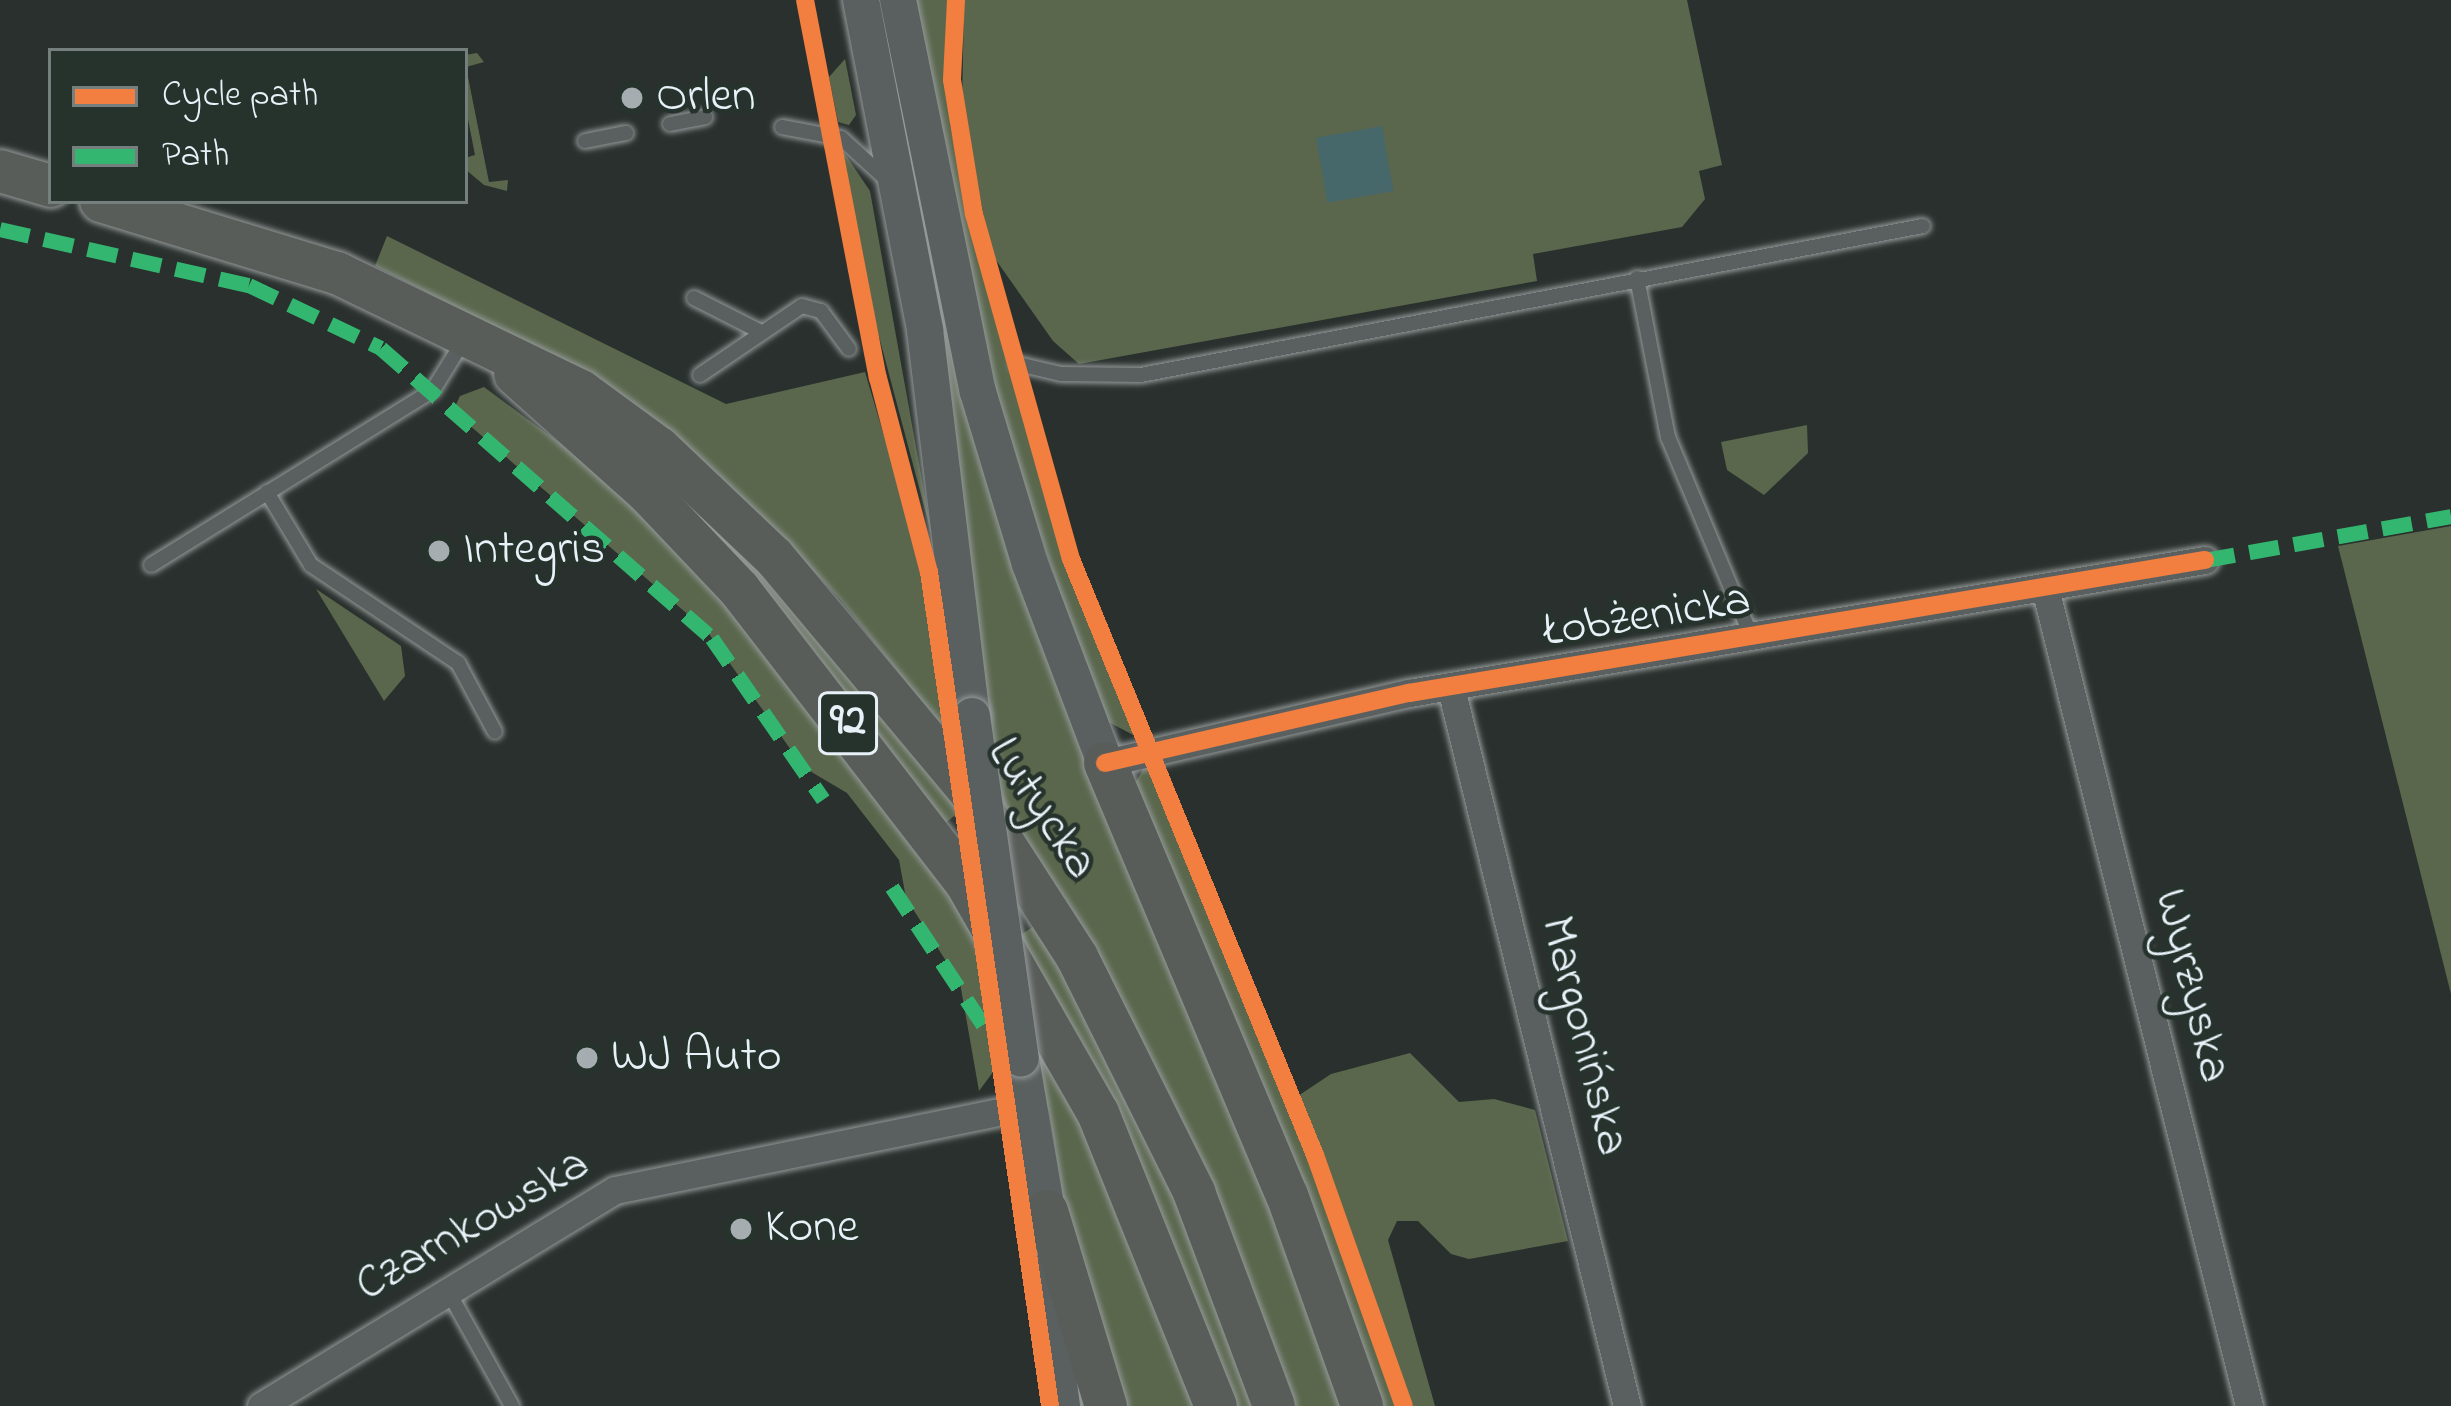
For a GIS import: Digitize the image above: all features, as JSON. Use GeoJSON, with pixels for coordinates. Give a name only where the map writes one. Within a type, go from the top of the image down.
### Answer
{"type":"FeatureCollection","features":[{"type":"Feature","properties":{"kind":"main road"},"geometry":{"type":"LineString","coordinates":[[861,0],[925,330],[972,716],[1028,1106],[1048,1211],[1106,1406]]}},
{"type":"Feature","properties":{"kind":"main road"},"geometry":{"type":"LineString","coordinates":[[898,0],[988,427],[1105,763],[1287,1195],[1362,1406]]}},
{"type":"Feature","properties":{"kind":"main road"},"geometry":{"type":"LineString","coordinates":[[0,172],[48,185]]}},
{"type":"Feature","properties":{"kind":"main road","name":"Lutycka"},"geometry":{"type":"LineString","coordinates":[[111,204],[337,273],[580,391],[704,488],[812,596],[972,794],[1129,1054],[1210,1228],[1274,1406]]}},
{"type":"Feature","properties":{"kind":"main road","name":"Lutycka"},"geometry":{"type":"LineString","coordinates":[[483,345],[647,492],[739,589],[965,881],[1098,1113],[1216,1406]]}},
{"type":"Feature","properties":{"kind":"street","name":"Łobżenicka"},"geometry":{"type":"LineString","coordinates":[[1105,763],[1451,688],[2205,560]]}},
{"type":"Feature","properties":{"kind":"street","name":"Wyrzyska"},"geometry":{"type":"LineString","coordinates":[[2045,588],[2249,1406]]}},
{"type":"Feature","properties":{"kind":"street","name":"Margonińska"},"geometry":{"type":"LineString","coordinates":[[1451,688],[1627,1406]]}},
{"type":"Feature","properties":{"kind":"street","name":"Czarnkowska"},"geometry":{"type":"LineString","coordinates":[[261,1406],[615,1190],[1028,1106]]}},
{"type":"Feature","properties":{"kind":"street"},"geometry":{"type":"LineString","coordinates":[[1048,1211],[1054,1345],[1066,1406]]}},
{"type":"Feature","properties":{"kind":"lane"},"geometry":{"type":"LineString","coordinates":[[670,124],[705,117]]}},
{"type":"Feature","properties":{"kind":"lane"},"geometry":{"type":"LineString","coordinates":[[782,127],[850,143],[901,202]]}},
{"type":"Feature","properties":{"kind":"lane"},"geometry":{"type":"LineString","coordinates":[[585,141],[626,133]]}},
{"type":"Feature","properties":{"kind":"lane"},"geometry":{"type":"LineString","coordinates":[[1018,364],[1060,374],[1141,375],[1923,226]]}},
{"type":"Feature","properties":{"kind":"lane"},"geometry":{"type":"LineString","coordinates":[[1637,278],[1668,436],[1752,640]]}},
{"type":"Feature","properties":{"kind":"lane"},"geometry":{"type":"LineString","coordinates":[[694,298],[761,332]]}},
{"type":"Feature","properties":{"kind":"lane"},"geometry":{"type":"LineString","coordinates":[[700,375],[761,332],[809,306],[849,349]]}},
{"type":"Feature","properties":{"kind":"lane"},"geometry":{"type":"LineString","coordinates":[[152,565],[433,390],[483,345]]}},
{"type":"Feature","properties":{"kind":"lane"},"geometry":{"type":"LineString","coordinates":[[267,492],[310,566],[458,663],[495,732]]}},
{"type":"Feature","properties":{"kind":"lane"},"geometry":{"type":"LineString","coordinates":[[448,1291],[512,1406]]}},
{"type":"Feature","properties":{"kind":"green space"},"geometry":{"type":"Polygon","coordinates":[[[876,0],[883,0],[1008,549],[1061,697],[1245,1133],[1346,1406],[1291,1406],[1177,1111],[1133,1022],[949,736],[839,598],[805,562],[503,331],[375,266],[387,236],[726,404],[865,372],[918,550],[936,669],[990,740],[876,0]]]}},
{"type":"Feature","properties":{"kind":"green space"},"geometry":{"type":"Polygon","coordinates":[[[913,0],[947,0],[950,125],[977,255],[1062,553],[1135,736],[1103,719],[1005,431],[913,0]]]}},
{"type":"Feature","properties":{"kind":"green space"},"geometry":{"type":"Polygon","coordinates":[[[964,0],[1687,0],[1722,165],[1699,171],[1705,199],[1682,227],[1533,254],[1537,281],[1079,364],[1053,341],[991,253],[962,106],[964,0]]]}},
{"type":"Feature","properties":{"kind":"green space"},"geometry":{"type":"Polygon","coordinates":[[[477,53],[484,62],[468,66],[468,54],[477,53]]]}},
{"type":"Feature","properties":{"kind":"green space"},"geometry":{"type":"Polygon","coordinates":[[[845,59],[856,115],[849,125],[838,122],[829,77],[845,59]]]}},
{"type":"Feature","properties":{"kind":"green space"},"geometry":{"type":"Polygon","coordinates":[[[468,77],[489,182],[508,180],[507,191],[484,185],[468,172],[468,157],[475,155],[468,119],[468,77]]]}},
{"type":"Feature","properties":{"kind":"green space"},"geometry":{"type":"Polygon","coordinates":[[[843,151],[870,191],[932,536],[868,295],[843,151]]]}},
{"type":"Feature","properties":{"kind":"green space"},"geometry":{"type":"Polygon","coordinates":[[[484,387],[595,469],[712,584],[919,843],[1090,1135],[1198,1406],[1122,1406],[1067,1222],[1049,1111],[984,992],[993,1072],[979,1091],[960,983],[906,898],[899,860],[847,793],[803,767],[707,631],[453,411],[460,396],[484,387]]]}},
{"type":"Feature","properties":{"kind":"green space"},"geometry":{"type":"Polygon","coordinates":[[[1807,425],[1808,453],[1764,495],[1727,470],[1721,442],[1807,425]]]}},
{"type":"Feature","properties":{"kind":"green space"},"geometry":{"type":"Polygon","coordinates":[[[639,459],[745,548],[963,809],[944,824],[639,459]]]}},
{"type":"Feature","properties":{"kind":"green space"},"geometry":{"type":"Polygon","coordinates":[[[2451,526],[2451,994],[2338,546],[2451,526]]]}},
{"type":"Feature","properties":{"kind":"green space"},"geometry":{"type":"Polygon","coordinates":[[[316,589],[401,646],[405,676],[384,701],[316,589]]]}},
{"type":"Feature","properties":{"kind":"green space"},"geometry":{"type":"Polygon","coordinates":[[[1146,764],[1319,1175],[1399,1406],[1378,1406],[1134,785],[1146,764]]]}},
{"type":"Feature","properties":{"kind":"green space"},"geometry":{"type":"Polygon","coordinates":[[[1039,923],[1133,1097],[1257,1406],[1233,1406],[1073,1028],[1019,936],[1039,923]]]}},
{"type":"Feature","properties":{"kind":"green space"},"geometry":{"type":"Polygon","coordinates":[[[1410,1053],[1459,1102],[1494,1099],[1535,1110],[1568,1241],[1469,1259],[1451,1254],[1418,1221],[1397,1221],[1388,1240],[1435,1406],[1407,1406],[1295,1098],[1331,1074],[1410,1053]]]}},
{"type":"Feature","properties":{"kind":"water"},"geometry":{"type":"Polygon","coordinates":[[[1382,126],[1393,191],[1327,203],[1316,138],[1382,126]]]}},
{"type":"Feature","properties":{"kind":"marked path"},"geometry":{"type":"LineString","coordinates":[[0,229],[249,285],[381,348],[712,638],[823,799]]}},
{"type":"Feature","properties":{"kind":"marked path"},"geometry":{"type":"LineString","coordinates":[[2205,560],[2451,516]]}},
{"type":"Feature","properties":{"kind":"marked path"},"geometry":{"type":"LineString","coordinates":[[892,887],[990,1035]]}},
{"type":"Feature","properties":{"kind":"cycle path"},"geometry":{"type":"LineString","coordinates":[[805,0],[878,378],[929,572],[1050,1406]]}},
{"type":"Feature","properties":{"kind":"cycle path"},"geometry":{"type":"LineString","coordinates":[[956,0],[952,80],[974,214],[1071,559],[1315,1155],[1404,1406]]}},
{"type":"Feature","properties":{"kind":"cycle path"},"geometry":{"type":"LineString","coordinates":[[1105,763],[1409,693],[2205,560]]}},
{"type":"Feature","properties":{"kind":"place","name":"Orlen"},"geometry":{"type":"Point","coordinates":[632,98]}},
{"type":"Feature","properties":{"kind":"place","name":"Integris"},"geometry":{"type":"Point","coordinates":[439,551]}},
{"type":"Feature","properties":{"kind":"place","name":"WJ Auto"},"geometry":{"type":"Point","coordinates":[587,1058]}},
{"type":"Feature","properties":{"kind":"place","name":"Kone"},"geometry":{"type":"Point","coordinates":[741,1229]}}]}
